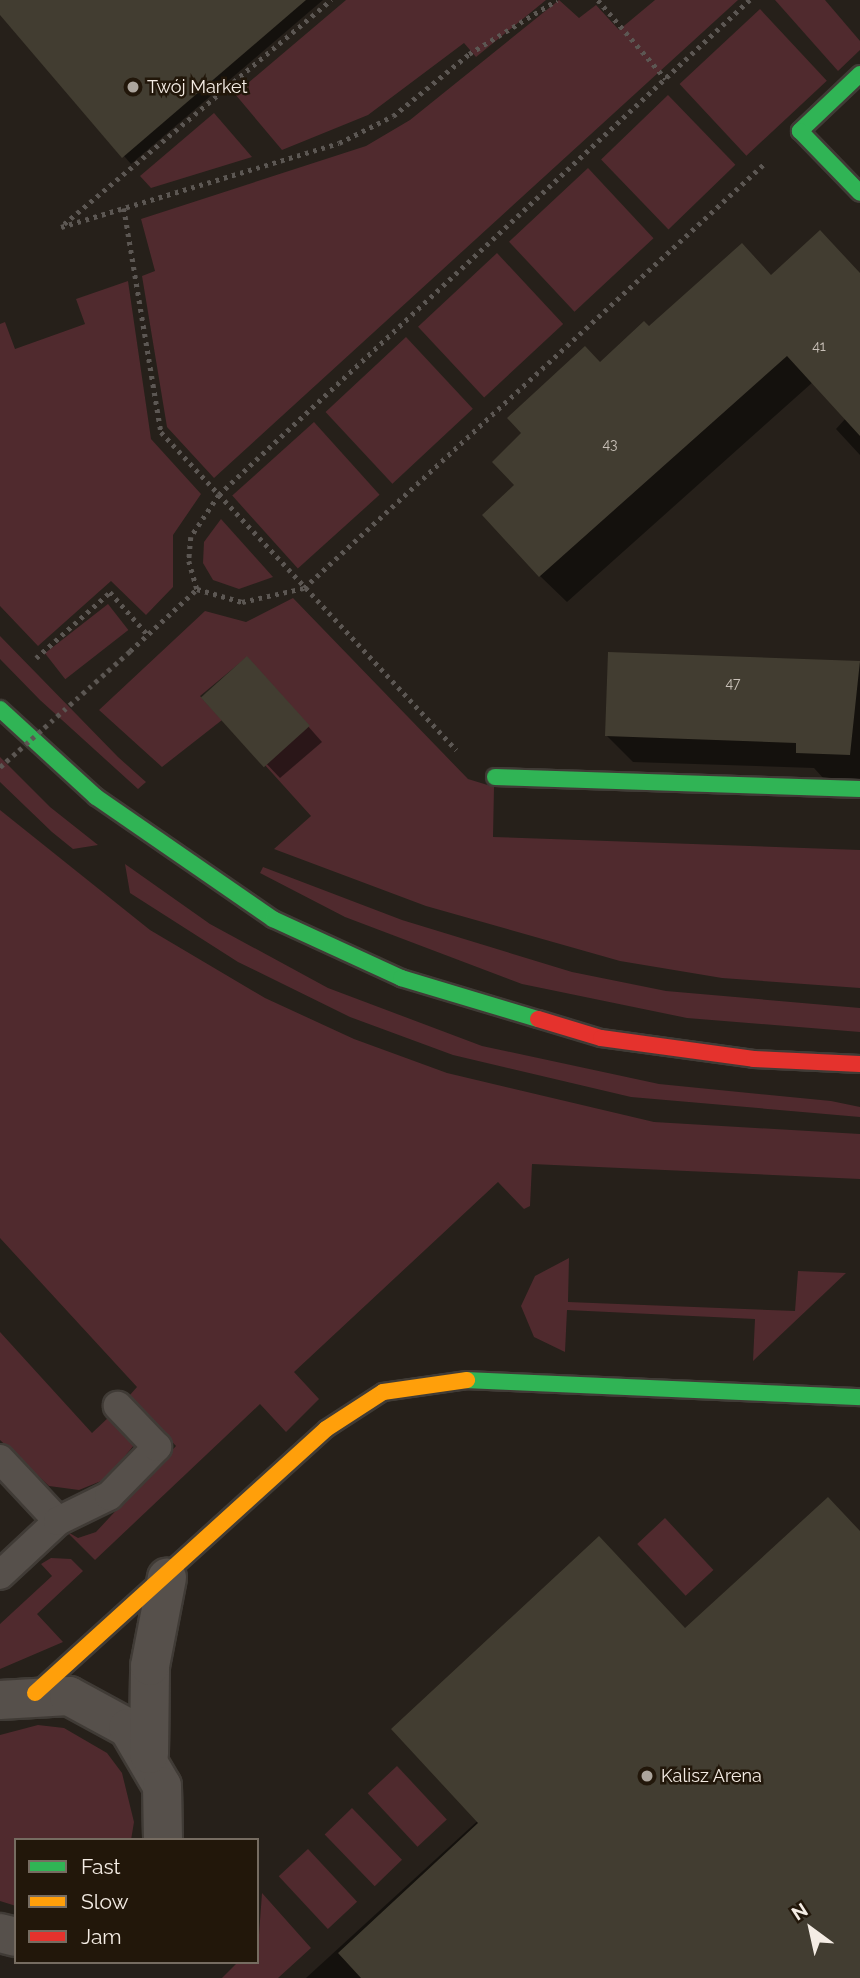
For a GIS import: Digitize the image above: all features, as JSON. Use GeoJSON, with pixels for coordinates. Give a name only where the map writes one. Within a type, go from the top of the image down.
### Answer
{"type":"FeatureCollection","features":[{"type":"Feature","properties":{"kind":"street"},"geometry":{"type":"LineString","coordinates":[[860,74],[800,131],[860,193]]}},
{"type":"Feature","properties":{"kind":"street"},"geometry":{"type":"LineString","coordinates":[[0,709],[96,797],[184,864],[274,919],[381,970],[601,1038],[754,1059],[860,1064]]}},
{"type":"Feature","properties":{"kind":"street"},"geometry":{"type":"LineString","coordinates":[[495,777],[860,789]]}},
{"type":"Feature","properties":{"kind":"street"},"geometry":{"type":"LineString","coordinates":[[17,1696],[167,1578],[326,1429],[383,1392],[456,1380],[860,1397]]}},
{"type":"Feature","properties":{"kind":"street"},"geometry":{"type":"LineString","coordinates":[[163,1838],[162,1786],[149,1754],[150,1666],[167,1578]]}},
{"type":"Feature","properties":{"kind":"street"},"geometry":{"type":"LineString","coordinates":[[17,1696],[101,1707],[149,1754]]}},
{"type":"Feature","properties":{"kind":"lane"},"geometry":{"type":"LineString","coordinates":[[0,1575],[58,1521],[109,1496],[157,1447],[118,1406]]}},
{"type":"Feature","properties":{"kind":"lane"},"geometry":{"type":"LineString","coordinates":[[0,1459],[58,1521]]}},
{"type":"Feature","properties":{"kind":"path"},"geometry":{"type":"LineString","coordinates":[[331,0],[61,227],[340,143],[393,116],[469,54],[557,0]]}},
{"type":"Feature","properties":{"kind":"path"},"geometry":{"type":"LineString","coordinates":[[598,0],[666,79]]}},
{"type":"Feature","properties":{"kind":"path"},"geometry":{"type":"LineString","coordinates":[[197,589],[189,561],[191,537],[219,495],[751,0]]}},
{"type":"Feature","properties":{"kind":"path"},"geometry":{"type":"LineString","coordinates":[[197,589],[242,602],[304,588],[800,131]]}},
{"type":"Feature","properties":{"kind":"path"},"geometry":{"type":"LineString","coordinates":[[124,208],[161,432],[446,741],[495,777]]}},
{"type":"Feature","properties":{"kind":"path"},"geometry":{"type":"LineString","coordinates":[[0,767],[197,589]]}},
{"type":"Feature","properties":{"kind":"path"},"geometry":{"type":"LineString","coordinates":[[36,658],[110,592],[148,635]]}},
{"type":"Feature","properties":{"kind":"shaded area"},"geometry":{"type":"Polygon","coordinates":[[[346,0],[546,0],[476,57],[464,43],[368,115],[282,150],[235,94],[346,0]]]}},
{"type":"Feature","properties":{"kind":"shaded area"},"geometry":{"type":"Polygon","coordinates":[[[559,0],[579,18],[596,5],[619,30],[655,0],[738,0],[214,478],[167,427],[142,276],[155,271],[141,219],[366,146],[410,120],[559,0]]]}},
{"type":"Feature","properties":{"kind":"shaded area"},"geometry":{"type":"Polygon","coordinates":[[[775,0],[825,0],[860,41],[860,50],[838,71],[775,0]]]}},
{"type":"Feature","properties":{"kind":"shaded area"},"geometry":{"type":"Polygon","coordinates":[[[760,9],[827,81],[746,156],[680,84],[760,9]]]}},
{"type":"Feature","properties":{"kind":"shaded area"},"geometry":{"type":"Polygon","coordinates":[[[668,95],[735,165],[668,229],[601,160],[668,95]]]}},
{"type":"Feature","properties":{"kind":"shaded area"},"geometry":{"type":"Polygon","coordinates":[[[214,113],[252,157],[151,188],[140,176],[214,113]]]}},
{"type":"Feature","properties":{"kind":"shaded area"},"geometry":{"type":"Polygon","coordinates":[[[588,168],[653,238],[574,312],[509,242],[588,168]]]}},
{"type":"Feature","properties":{"kind":"shaded area"},"geometry":{"type":"Polygon","coordinates":[[[497,253],[563,324],[484,398],[418,327],[497,253]]]}},
{"type":"Feature","properties":{"kind":"shaded area"},"geometry":{"type":"Polygon","coordinates":[[[128,281],[151,439],[201,494],[173,535],[173,587],[146,615],[111,581],[38,646],[0,606],[0,324],[5,322],[15,349],[85,324],[76,299],[128,281]]]}},
{"type":"Feature","properties":{"kind":"shaded area"},"geometry":{"type":"Polygon","coordinates":[[[406,337],[473,409],[392,484],[326,412],[406,337]]]}},
{"type":"Feature","properties":{"kind":"shaded area"},"geometry":{"type":"Polygon","coordinates":[[[314,422],[380,495],[298,568],[232,496],[314,422]]]}},
{"type":"Feature","properties":{"kind":"shaded area"},"geometry":{"type":"Polygon","coordinates":[[[221,519],[273,577],[239,589],[213,580],[203,563],[204,542],[221,519]]]}},
{"type":"Feature","properties":{"kind":"shaded area"},"geometry":{"type":"Polygon","coordinates":[[[293,598],[468,779],[494,787],[493,837],[860,850],[860,988],[722,978],[620,961],[426,906],[274,849],[311,816],[264,764],[309,726],[247,657],[200,696],[222,720],[162,767],[99,710],[205,611],[246,622],[293,598]]]}},
{"type":"Feature","properties":{"kind":"shaded area"},"geometry":{"type":"Polygon","coordinates":[[[108,604],[128,630],[65,679],[45,653],[108,604]]]}},
{"type":"Feature","properties":{"kind":"shaded area"},"geometry":{"type":"Polygon","coordinates":[[[0,636],[118,757],[146,782],[138,789],[40,700],[0,659],[0,636]]]}},
{"type":"Feature","properties":{"kind":"shaded area"},"geometry":{"type":"Polygon","coordinates":[[[0,757],[50,807],[98,845],[73,849],[52,832],[0,782],[0,757]]]}},
{"type":"Feature","properties":{"kind":"shaded area"},"geometry":{"type":"Polygon","coordinates":[[[0,810],[150,930],[265,998],[354,1039],[447,1073],[654,1122],[860,1134],[860,1179],[532,1164],[530,1206],[524,1209],[498,1182],[294,1372],[319,1399],[286,1432],[260,1404],[95,1560],[66,1531],[78,1538],[96,1532],[176,1446],[129,1396],[137,1387],[0,1238],[0,810]]]}},
{"type":"Feature","properties":{"kind":"shaded area"},"geometry":{"type":"Polygon","coordinates":[[[125,864],[210,924],[328,988],[482,1046],[659,1084],[831,1101],[860,1107],[860,1117],[631,1097],[453,1055],[350,1017],[238,962],[130,893],[125,864]]]}},
{"type":"Feature","properties":{"kind":"shaded area"},"geometry":{"type":"Polygon","coordinates":[[[263,867],[402,920],[572,972],[666,991],[860,1008],[860,1032],[687,1018],[522,984],[345,917],[260,873],[263,867]]]}},
{"type":"Feature","properties":{"kind":"shaded area"},"geometry":{"type":"Polygon","coordinates":[[[569,1258],[568,1302],[795,1311],[798,1271],[846,1273],[753,1361],[755,1319],[567,1310],[565,1352],[534,1337],[521,1306],[535,1276],[569,1258]]]}},
{"type":"Feature","properties":{"kind":"shaded area"},"geometry":{"type":"Polygon","coordinates":[[[0,1332],[92,1433],[110,1416],[135,1444],[106,1479],[79,1490],[49,1486],[0,1440],[0,1332]]]}},
{"type":"Feature","properties":{"kind":"shaded area"},"geometry":{"type":"Polygon","coordinates":[[[665,1518],[713,1570],[686,1596],[637,1544],[665,1518]]]}},
{"type":"Feature","properties":{"kind":"shaded area"},"geometry":{"type":"Polygon","coordinates":[[[51,1558],[71,1559],[83,1571],[37,1614],[63,1642],[0,1669],[0,1624],[52,1576],[41,1564],[51,1558]]]}},
{"type":"Feature","properties":{"kind":"shaded area"},"geometry":{"type":"Polygon","coordinates":[[[38,1725],[64,1728],[107,1753],[122,1773],[134,1822],[131,1838],[14,1838],[14,1905],[0,1901],[0,1735],[38,1725]]]}},
{"type":"Feature","properties":{"kind":"shaded area"},"geometry":{"type":"Polygon","coordinates":[[[397,1766],[447,1819],[418,1847],[368,1793],[397,1766]]]}},
{"type":"Feature","properties":{"kind":"shaded area"},"geometry":{"type":"Polygon","coordinates":[[[352,1808],[402,1860],[375,1886],[325,1834],[352,1808]]]}},
{"type":"Feature","properties":{"kind":"shaded area"},"geometry":{"type":"Polygon","coordinates":[[[308,1849],[357,1902],[328,1929],[279,1876],[308,1849]]]}},
{"type":"Feature","properties":{"kind":"shaded area"},"geometry":{"type":"Polygon","coordinates":[[[262,1893],[311,1948],[278,1978],[222,1978],[236,1964],[259,1964],[262,1893]]]}},
{"type":"Feature","properties":{"kind":"building","name":"Twój Market"},"geometry":{"type":"Polygon","coordinates":[[[0,0],[306,0],[122,158],[0,15],[0,0]]]}},
{"type":"Feature","properties":{"kind":"building"},"geometry":{"type":"Polygon","coordinates":[[[820,230],[860,273],[860,436],[787,356],[539,577],[482,515],[514,485],[492,462],[521,433],[507,418],[585,346],[600,362],[644,321],[649,326],[742,243],[771,275],[820,230]]]}},
{"type":"Feature","properties":{"kind":"building"},"geometry":{"type":"Polygon","coordinates":[[[608,652],[860,661],[850,755],[796,753],[796,743],[605,736],[608,652]]]}},
{"type":"Feature","properties":{"kind":"building"},"geometry":{"type":"Polygon","coordinates":[[[247,656],[310,726],[264,767],[201,697],[247,656]]]}},
{"type":"Feature","properties":{"kind":"building","name":"Kalisz Arena"},"geometry":{"type":"Polygon","coordinates":[[[828,1497],[860,1531],[860,1978],[361,1978],[338,1953],[478,1823],[391,1729],[599,1536],[685,1628],[828,1497]]]}},
{"type":"Feature","properties":{"kind":"traffic: fast"},"geometry":{"type":"LineString","coordinates":[[860,74],[800,131],[860,193]]}},
{"type":"Feature","properties":{"kind":"traffic: fast"},"geometry":{"type":"LineString","coordinates":[[0,709],[96,797],[273,919],[401,978],[538,1019]]}},
{"type":"Feature","properties":{"kind":"traffic: fast"},"geometry":{"type":"LineString","coordinates":[[495,777],[860,789]]}},
{"type":"Feature","properties":{"kind":"traffic: fast"},"geometry":{"type":"LineString","coordinates":[[467,1380],[860,1397]]}},
{"type":"Feature","properties":{"kind":"traffic: slow"},"geometry":{"type":"LineString","coordinates":[[35,1693],[326,1429],[383,1392],[467,1380]]}},
{"type":"Feature","properties":{"kind":"traffic: jam"},"geometry":{"type":"LineString","coordinates":[[538,1019],[601,1038],[754,1059],[860,1064]]}},
{"type":"Feature","properties":{"kind":"place","name":"Twój Market"},"geometry":{"type":"Point","coordinates":[133,87]}},
{"type":"Feature","properties":{"kind":"place","name":"Kalisz Arena"},"geometry":{"type":"Point","coordinates":[647,1776]}}]}
